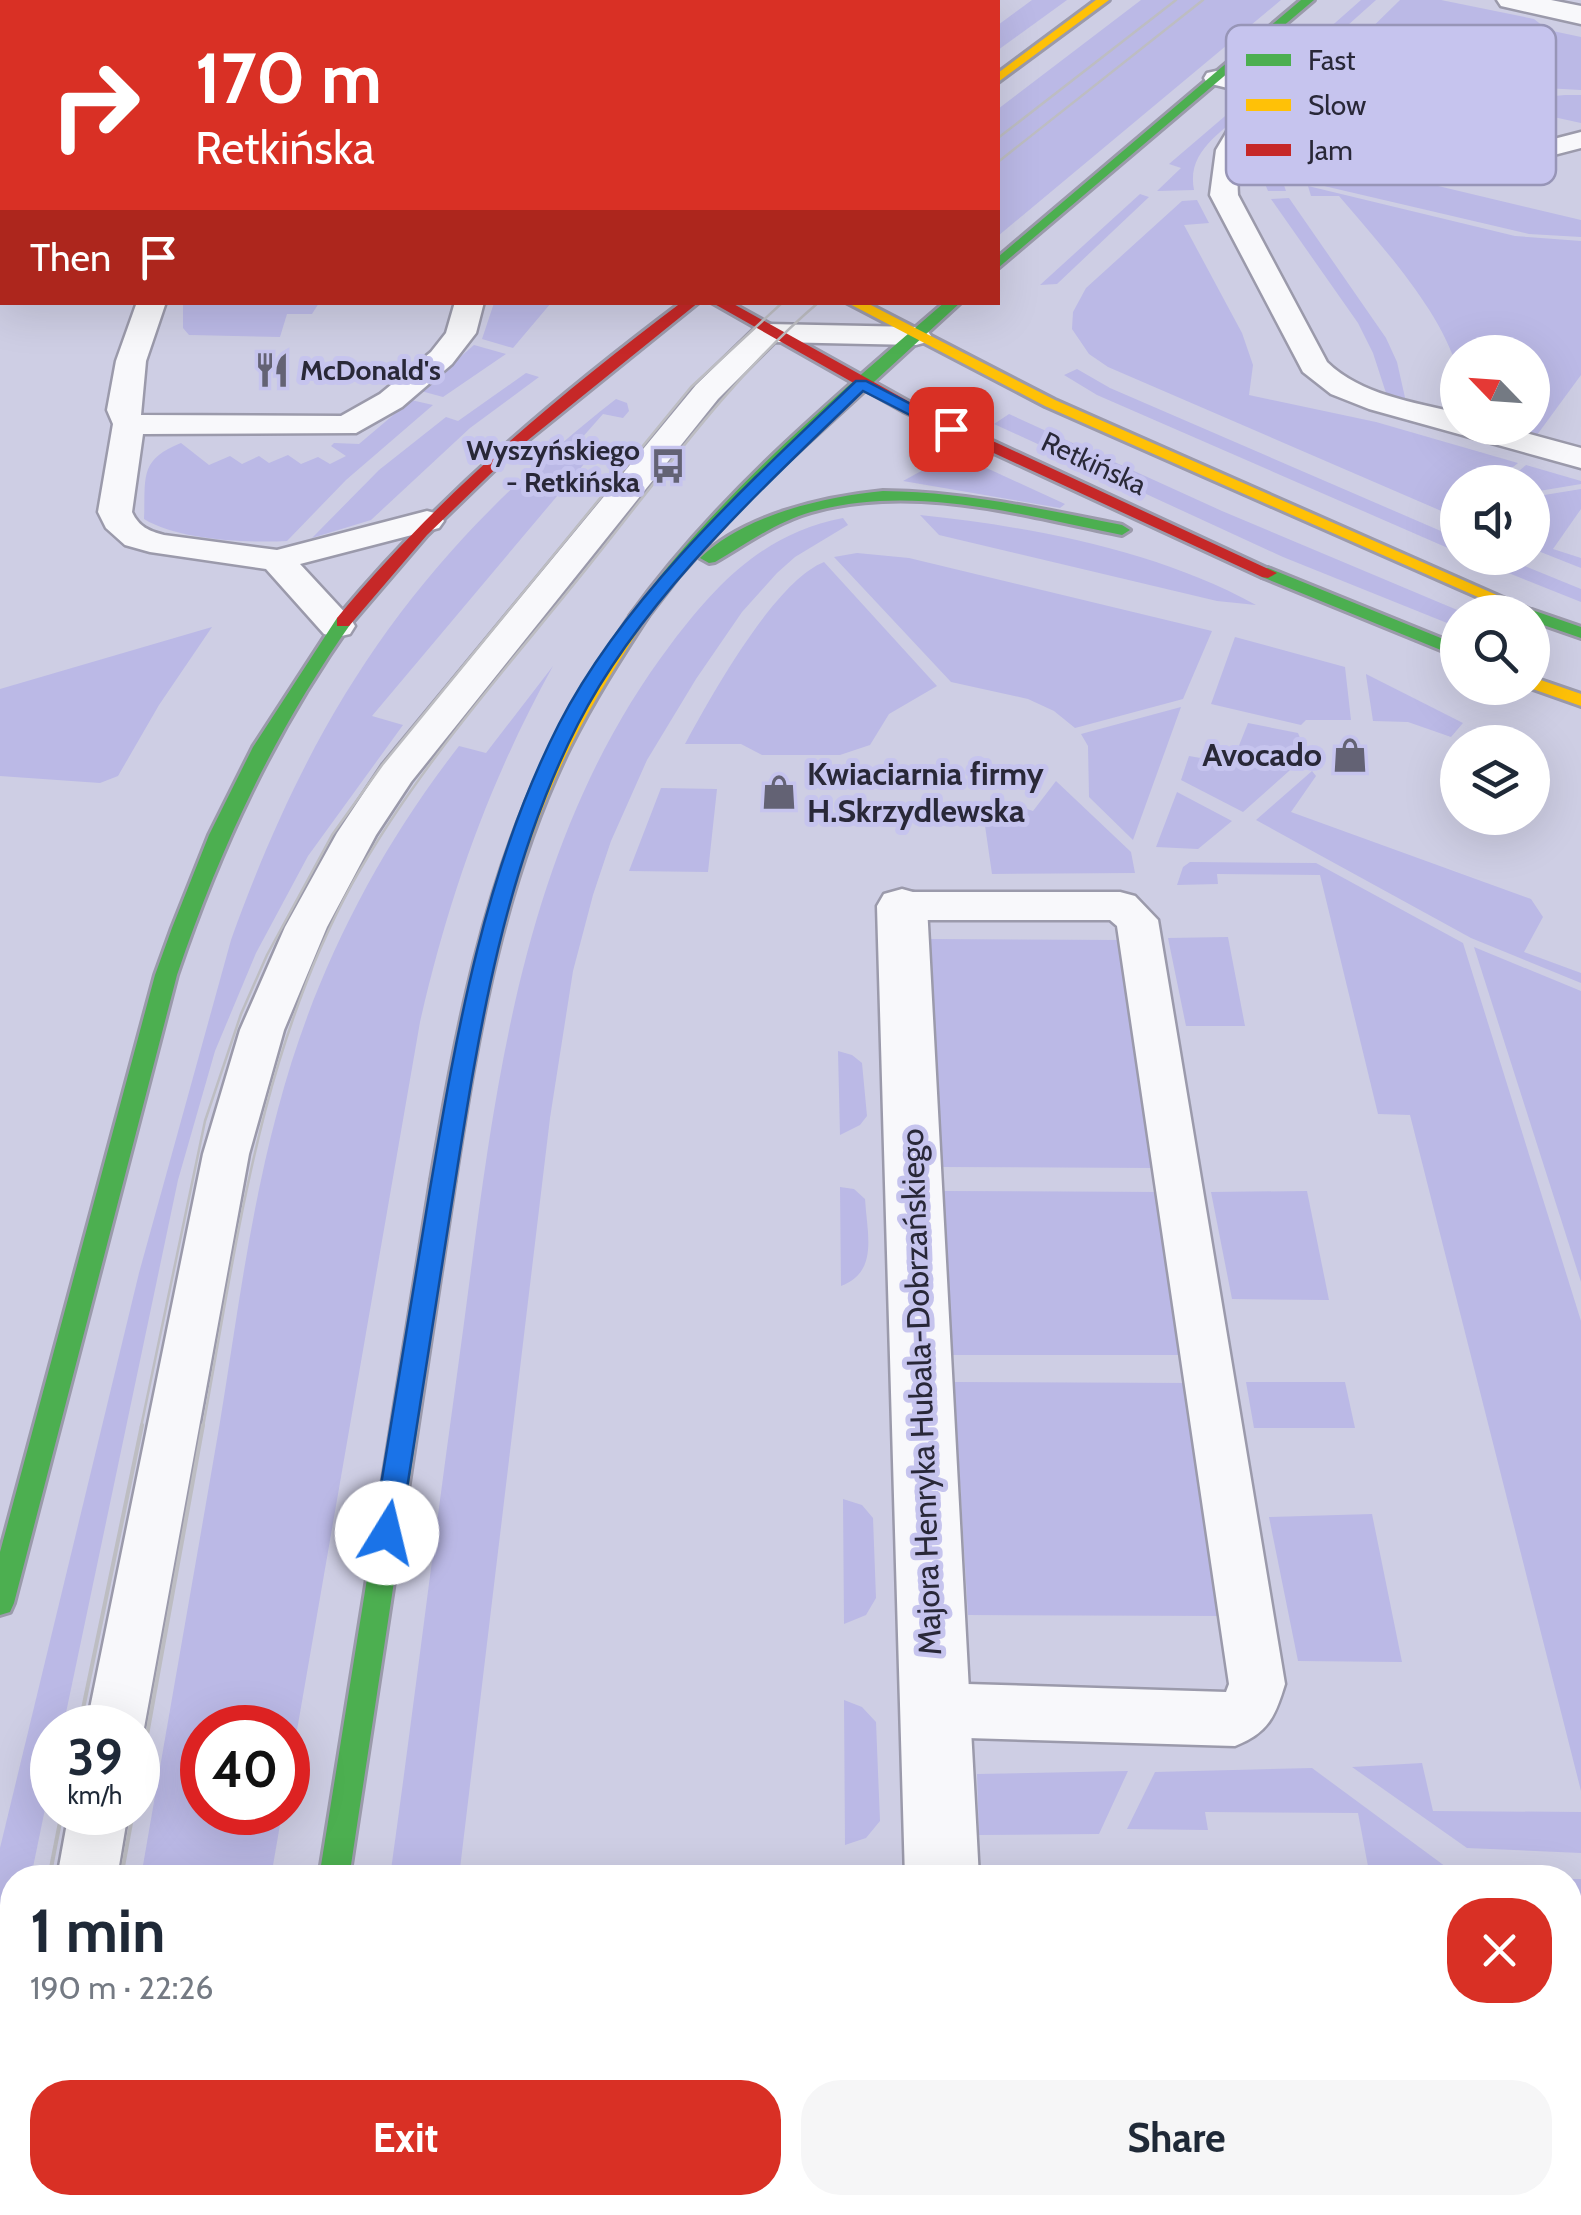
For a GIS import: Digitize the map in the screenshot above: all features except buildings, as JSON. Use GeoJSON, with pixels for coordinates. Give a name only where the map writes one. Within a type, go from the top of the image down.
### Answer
{"type":"FeatureCollection","features":[{"type":"Feature","properties":{"kind":"street"},"geometry":{"type":"LineString","coordinates":[[1000,77],[1103,0]]}},
{"type":"Feature","properties":{"kind":"street"},"geometry":{"type":"LineString","coordinates":[[1279,25],[1308,0]]}},
{"type":"Feature","properties":{"kind":"street"},"geometry":{"type":"LineString","coordinates":[[1511,0],[1581,15]]}},
{"type":"Feature","properties":{"kind":"street"},"geometry":{"type":"LineString","coordinates":[[1000,262],[1226,70]]}},
{"type":"Feature","properties":{"kind":"street"},"geometry":{"type":"LineString","coordinates":[[0,1604],[166,975],[195,890],[233,800],[278,715],[338,626],[427,521],[527,426],[688,305]]}},
{"type":"Feature","properties":{"kind":"street","name":"Retkińska"},"geometry":{"type":"LineString","coordinates":[[727,305],[765,318],[861,384],[1202,545],[1440,644]]}},
{"type":"Feature","properties":{"kind":"street","name":"Retkińska"},"geometry":{"type":"LineString","coordinates":[[858,305],[1050,403],[1486,595]]}},
{"type":"Feature","properties":{"kind":"street"},"geometry":{"type":"LineString","coordinates":[[336,1865],[458,1074],[488,937],[515,847],[569,722],[614,652],[668,582],[778,465],[951,305]]}},
{"type":"Feature","properties":{"kind":"street"},"geometry":{"type":"LineString","coordinates":[[668,582],[794,514],[817,506],[880,498],[960,501],[1202,545]]}},
{"type":"Feature","properties":{"kind":"street"},"geometry":{"type":"LineString","coordinates":[[1550,622],[1581,633]]}},
{"type":"Feature","properties":{"kind":"street"},"geometry":{"type":"LineString","coordinates":[[1550,689],[1581,700]]}},
{"type":"Feature","properties":{"kind":"street","name":"Majora Henryka Hubala-Dobrzańskiego"},"geometry":{"type":"LineString","coordinates":[[902,906],[941,1865]]}},
{"type":"Feature","properties":{"kind":"lane"},"geometry":{"type":"LineString","coordinates":[[1216,78],[1226,80]]}},
{"type":"Feature","properties":{"kind":"lane"},"geometry":{"type":"LineString","coordinates":[[1556,146],[1581,140]]}},
{"type":"Feature","properties":{"kind":"lane"},"geometry":{"type":"LineString","coordinates":[[1226,167],[1224,195],[1314,366],[1332,382],[1360,395],[1440,418]]}},
{"type":"Feature","properties":{"kind":"lane"},"geometry":{"type":"LineString","coordinates":[[151,305],[131,362],[123,410],[129,424],[115,512],[122,528],[162,544],[277,560],[427,521]]}},
{"type":"Feature","properties":{"kind":"lane"},"geometry":{"type":"LineString","coordinates":[[129,424],[345,426],[363,422],[442,356],[460,335],[469,305]]}},
{"type":"Feature","properties":{"kind":"lane"},"geometry":{"type":"LineString","coordinates":[[119,1705],[218,1190],[246,1079],[298,943],[340,862],[398,773],[765,318],[916,336]]}},
{"type":"Feature","properties":{"kind":"lane"},"geometry":{"type":"LineString","coordinates":[[1535,445],[1581,458]]}},
{"type":"Feature","properties":{"kind":"lane"},"geometry":{"type":"LineString","coordinates":[[277,560],[338,626]]}},
{"type":"Feature","properties":{"kind":"lane"},"geometry":{"type":"LineString","coordinates":[[902,906],[1120,906],[1137,920],[1257,1684],[1248,1710],[1234,1719],[933,1710]]}},
{"type":"Feature","properties":{"kind":"lane"},"geometry":{"type":"LineString","coordinates":[[89,1865],[95,1835]]}},
{"type":"Feature","properties":{"kind":"shaded area"},"geometry":{"type":"Polygon","coordinates":[[[1032,0],[1067,0],[1000,49],[1000,24],[1032,0]]]}},
{"type":"Feature","properties":{"kind":"shaded area"},"geometry":{"type":"Polygon","coordinates":[[[1141,0],[1281,0],[1251,25],[1226,25],[1226,46],[1000,234],[1000,107],[1141,0]]]}},
{"type":"Feature","properties":{"kind":"shaded area"},"geometry":{"type":"Polygon","coordinates":[[[1361,0],[1376,0],[1348,25],[1333,25],[1361,0]]]}},
{"type":"Feature","properties":{"kind":"shaded area"},"geometry":{"type":"Polygon","coordinates":[[[1400,0],[1441,0],[1534,19],[1542,25],[1374,25],[1400,0]]]}},
{"type":"Feature","properties":{"kind":"shaded area"},"geometry":{"type":"Polygon","coordinates":[[[1556,32],[1581,37],[1581,90],[1556,89],[1556,32]]]}},
{"type":"Feature","properties":{"kind":"shaded area"},"geometry":{"type":"Polygon","coordinates":[[[1581,95],[1581,123],[1556,118],[1556,96],[1581,95]]]}},
{"type":"Feature","properties":{"kind":"shaded area"},"geometry":{"type":"Polygon","coordinates":[[[1226,115],[1226,127],[1196,163],[1194,190],[1157,191],[1181,168],[1169,164],[1226,115]]]}},
{"type":"Feature","properties":{"kind":"shaded area"},"geometry":{"type":"Polygon","coordinates":[[[1265,185],[1284,185],[1286,191],[1268,191],[1265,185]]]}},
{"type":"Feature","properties":{"kind":"shaded area"},"geometry":{"type":"Polygon","coordinates":[[[1320,185],[1434,185],[1581,220],[1581,237],[1529,234],[1320,185]]]}},
{"type":"Feature","properties":{"kind":"shaded area"},"geometry":{"type":"Polygon","coordinates":[[[1308,186],[1515,236],[1581,241],[1581,375],[1550,417],[1550,335],[1443,335],[1423,300],[1339,196],[1311,196],[1308,186]]]}},
{"type":"Feature","properties":{"kind":"shaded area"},"geometry":{"type":"Polygon","coordinates":[[[1140,194],[1149,197],[1057,284],[1040,285],[1140,194]]]}},
{"type":"Feature","properties":{"kind":"shaded area"},"geometry":{"type":"Polygon","coordinates":[[[1289,198],[1386,338],[1397,362],[1406,402],[1386,393],[1358,323],[1271,199],[1289,198]]]}},
{"type":"Feature","properties":{"kind":"shaded area"},"geometry":{"type":"Polygon","coordinates":[[[1197,200],[1209,223],[1184,225],[1242,333],[1253,365],[1249,395],[1376,422],[1440,440],[1440,445],[1456,445],[1518,463],[1440,465],[1440,510],[1108,367],[1089,354],[1072,329],[1073,312],[1086,288],[1182,201],[1197,200]]]}},
{"type":"Feature","properties":{"kind":"shaded area"},"geometry":{"type":"Polygon","coordinates":[[[183,305],[318,305],[312,314],[287,314],[280,337],[189,335],[183,328],[183,305]]]}},
{"type":"Feature","properties":{"kind":"shaded area"},"geometry":{"type":"Polygon","coordinates":[[[493,305],[549,305],[513,348],[482,339],[493,305]]]}},
{"type":"Feature","properties":{"kind":"shaded area"},"geometry":{"type":"Polygon","coordinates":[[[474,345],[506,354],[443,397],[421,391],[474,345]]]}},
{"type":"Feature","properties":{"kind":"shaded area"},"geometry":{"type":"Polygon","coordinates":[[[1077,369],[1110,388],[1440,531],[1440,545],[1097,395],[1064,375],[1077,369]]]}},
{"type":"Feature","properties":{"kind":"shaded area"},"geometry":{"type":"Polygon","coordinates":[[[526,373],[539,377],[470,428],[371,520],[312,538],[379,470],[446,417],[458,421],[526,373]]]}},
{"type":"Feature","properties":{"kind":"shaded area"},"geometry":{"type":"Polygon","coordinates":[[[616,399],[627,403],[629,411],[623,418],[603,414],[580,440],[600,445],[372,716],[403,725],[308,856],[256,953],[215,1051],[178,1180],[68,1705],[35,1705],[139,1273],[231,940],[299,778],[381,639],[430,576],[546,457],[616,399]]]}},
{"type":"Feature","properties":{"kind":"shaded area"},"geometry":{"type":"Polygon","coordinates":[[[411,400],[433,405],[346,480],[287,541],[194,536],[144,519],[147,472],[167,449],[181,443],[209,465],[230,456],[242,464],[259,456],[269,463],[288,455],[301,464],[318,457],[330,464],[346,456],[331,446],[334,443],[359,444],[411,400]]]}},
{"type":"Feature","properties":{"kind":"shaded area"},"geometry":{"type":"Polygon","coordinates":[[[1009,414],[1222,511],[1440,603],[1440,620],[1283,557],[994,424],[1009,414]]]}},
{"type":"Feature","properties":{"kind":"shaded area"},"geometry":{"type":"Polygon","coordinates":[[[954,453],[1065,504],[1060,508],[903,481],[954,453]]]}},
{"type":"Feature","properties":{"kind":"shaded area"},"geometry":{"type":"Polygon","coordinates":[[[1550,472],[1581,481],[1550,489],[1550,472]]]}},
{"type":"Feature","properties":{"kind":"shaded area"},"geometry":{"type":"Polygon","coordinates":[[[1581,489],[1581,509],[1553,549],[1581,558],[1581,568],[1550,556],[1550,494],[1581,489]]]}},
{"type":"Feature","properties":{"kind":"shaded area"},"geometry":{"type":"Polygon","coordinates":[[[920,515],[1006,526],[1093,544],[1177,569],[1256,605],[1217,601],[939,535],[920,515]]]}},
{"type":"Feature","properties":{"kind":"shaded area"},"geometry":{"type":"Polygon","coordinates":[[[843,518],[848,525],[795,557],[742,612],[647,760],[611,841],[593,895],[573,971],[550,1118],[460,1865],[392,1865],[497,1092],[516,997],[541,904],[574,814],[617,727],[671,644],[707,600],[745,563],[790,535],[843,518]]]}},
{"type":"Feature","properties":{"kind":"shaded area"},"geometry":{"type":"Polygon","coordinates":[[[857,553],[909,558],[1212,631],[1183,699],[1075,728],[1054,711],[1028,699],[951,682],[834,557],[857,553]]]}},
{"type":"Feature","properties":{"kind":"shaded area"},"geometry":{"type":"Polygon","coordinates":[[[824,562],[937,686],[889,714],[870,745],[840,755],[762,755],[741,744],[685,744],[727,671],[765,616],[785,592],[824,562]]]}},
{"type":"Feature","properties":{"kind":"shaded area"},"geometry":{"type":"Polygon","coordinates":[[[1514,575],[1547,575],[1581,589],[1581,602],[1514,575]]]}},
{"type":"Feature","properties":{"kind":"shaded area"},"geometry":{"type":"Polygon","coordinates":[[[212,627],[159,705],[118,776],[100,783],[0,776],[0,689],[212,627]]]}},
{"type":"Feature","properties":{"kind":"shaded area"},"geometry":{"type":"Polygon","coordinates":[[[1235,637],[1345,667],[1351,720],[1306,720],[1301,725],[1211,704],[1235,637]]]}},
{"type":"Feature","properties":{"kind":"shaded area"},"geometry":{"type":"Polygon","coordinates":[[[553,666],[510,752],[474,839],[444,929],[420,1022],[301,1705],[180,1705],[180,1835],[278,1835],[273,1865],[143,1865],[148,1835],[160,1835],[160,1768],[252,1226],[278,1109],[309,1011],[350,918],[400,830],[459,746],[486,753],[553,666]]]}},
{"type":"Feature","properties":{"kind":"shaded area"},"geometry":{"type":"Polygon","coordinates":[[[1366,674],[1463,723],[1440,725],[1440,733],[1408,722],[1373,721],[1366,674]]]}},
{"type":"Feature","properties":{"kind":"shaded area"},"geometry":{"type":"Polygon","coordinates":[[[1181,707],[1133,840],[1089,797],[1088,746],[1081,734],[1181,707]]]}},
{"type":"Feature","properties":{"kind":"shaded area"},"geometry":{"type":"Polygon","coordinates":[[[1248,723],[1298,733],[1307,755],[1243,812],[1181,780],[1189,756],[1212,760],[1215,754],[1234,758],[1248,723]]]}},
{"type":"Feature","properties":{"kind":"shaded area"},"geometry":{"type":"Polygon","coordinates":[[[1312,771],[1316,776],[1291,812],[1531,899],[1543,917],[1524,952],[1581,973],[1581,983],[1471,938],[1256,820],[1312,771]]]}},
{"type":"Feature","properties":{"kind":"shaded area"},"geometry":{"type":"Polygon","coordinates":[[[1056,781],[1131,852],[1135,873],[992,874],[982,805],[1009,814],[1018,806],[1033,811],[1056,781]]]}},
{"type":"Feature","properties":{"kind":"shaded area"},"geometry":{"type":"Polygon","coordinates":[[[661,788],[717,789],[708,872],[629,871],[661,788]]]}},
{"type":"Feature","properties":{"kind":"shaded area"},"geometry":{"type":"Polygon","coordinates":[[[1177,792],[1232,821],[1198,849],[1156,847],[1177,792]]]}},
{"type":"Feature","properties":{"kind":"shaded area"},"geometry":{"type":"Polygon","coordinates":[[[1190,862],[1316,863],[1463,943],[1581,1321],[1581,1791],[1410,1115],[1378,1114],[1320,875],[1217,874],[1218,884],[1177,885],[1183,867],[1190,862]]]}},
{"type":"Feature","properties":{"kind":"shaded area"},"geometry":{"type":"Polygon","coordinates":[[[1228,937],[1245,1026],[1186,1026],[1168,938],[1228,937]]]}},
{"type":"Feature","properties":{"kind":"shaded area"},"geometry":{"type":"Polygon","coordinates":[[[928,939],[1121,940],[1155,1168],[940,1167],[928,939]]]}},
{"type":"Feature","properties":{"kind":"shaded area"},"geometry":{"type":"Polygon","coordinates":[[[1474,947],[1581,991],[1581,1282],[1474,947]]]}},
{"type":"Feature","properties":{"kind":"shaded area"},"geometry":{"type":"Polygon","coordinates":[[[838,1051],[862,1063],[867,1116],[860,1125],[840,1135],[838,1051]]]}},
{"type":"Feature","properties":{"kind":"shaded area"},"geometry":{"type":"Polygon","coordinates":[[[840,1187],[854,1189],[865,1199],[868,1238],[861,1271],[841,1286],[840,1187]]]}},
{"type":"Feature","properties":{"kind":"shaded area"},"geometry":{"type":"Polygon","coordinates":[[[943,1191],[1159,1192],[1180,1355],[951,1355],[943,1191]]]}},
{"type":"Feature","properties":{"kind":"shaded area"},"geometry":{"type":"Polygon","coordinates":[[[1307,1191],[1329,1300],[1232,1299],[1211,1192],[1307,1191]]]}},
{"type":"Feature","properties":{"kind":"shaded area"},"geometry":{"type":"Polygon","coordinates":[[[954,1382],[1191,1383],[1225,1616],[968,1615],[954,1382]]]}},
{"type":"Feature","properties":{"kind":"shaded area"},"geometry":{"type":"Polygon","coordinates":[[[1246,1382],[1345,1382],[1355,1428],[1254,1428],[1246,1382]]]}},
{"type":"Feature","properties":{"kind":"shaded area"},"geometry":{"type":"Polygon","coordinates":[[[843,1499],[862,1505],[873,1518],[876,1598],[866,1615],[844,1624],[843,1499]]]}},
{"type":"Feature","properties":{"kind":"shaded area"},"geometry":{"type":"Polygon","coordinates":[[[1372,1514],[1402,1662],[1298,1661],[1269,1517],[1372,1514]]]}},
{"type":"Feature","properties":{"kind":"shaded area"},"geometry":{"type":"Polygon","coordinates":[[[844,1700],[862,1707],[876,1722],[880,1821],[866,1838],[845,1845],[844,1700]]]}},
{"type":"Feature","properties":{"kind":"shaded area"},"geometry":{"type":"Polygon","coordinates":[[[30,1724],[30,1835],[40,1835],[33,1865],[0,1865],[0,1848],[30,1724]]]}},
{"type":"Feature","properties":{"kind":"shaded area"},"geometry":{"type":"Polygon","coordinates":[[[1422,1763],[1433,1811],[1581,1812],[1581,1853],[1467,1848],[1352,1767],[1422,1763]]]}},
{"type":"Feature","properties":{"kind":"shaded area"},"geometry":{"type":"Polygon","coordinates":[[[1312,1768],[1443,1865],[1368,1865],[1358,1813],[1205,1812],[1208,1830],[1127,1829],[1155,1772],[1312,1768]]]}},
{"type":"Feature","properties":{"kind":"shaded area"},"geometry":{"type":"Polygon","coordinates":[[[1128,1771],[1099,1834],[979,1835],[977,1774],[1128,1771]]]}},
{"type":"Feature","properties":{"kind":"tram line"},"geometry":{"type":"LineString","coordinates":[[1000,136],[1176,0]]}},
{"type":"Feature","properties":{"kind":"tram line"},"geometry":{"type":"LineString","coordinates":[[1000,160],[1203,0]]}},
{"type":"Feature","properties":{"kind":"tram line"},"geometry":{"type":"LineString","coordinates":[[141,1427],[205,1121],[241,1014],[267,955],[332,835],[382,765],[691,387],[780,305]]}},
{"type":"Feature","properties":{"kind":"tram line"},"geometry":{"type":"LineString","coordinates":[[203,1427],[241,1218],[273,1081],[321,948],[352,884],[405,799],[496,679],[727,394],[816,305]]}},
{"type":"Feature","properties":{"kind":"tram line"},"geometry":{"type":"LineString","coordinates":[[84,1705],[142,1425]]}},
{"type":"Feature","properties":{"kind":"tram line"},"geometry":{"type":"LineString","coordinates":[[152,1705],[203,1425]]}},
{"type":"Feature","properties":{"kind":"tram line"},"geometry":{"type":"LineString","coordinates":[[52,1865],[57,1835]]}},
{"type":"Feature","properties":{"kind":"tram line"},"geometry":{"type":"LineString","coordinates":[[123,1865],[129,1835]]}},
{"type":"Feature","properties":{"kind":"traffic: fast"},"geometry":{"type":"LineString","coordinates":[[1279,25],[1308,0]]}},
{"type":"Feature","properties":{"kind":"traffic: fast"},"geometry":{"type":"LineString","coordinates":[[1000,262],[1226,70]]}},
{"type":"Feature","properties":{"kind":"traffic: fast"},"geometry":{"type":"LineString","coordinates":[[639,616],[709,530],[787,450],[951,305]]}},
{"type":"Feature","properties":{"kind":"traffic: fast"},"geometry":{"type":"LineString","coordinates":[[709,558],[804,509],[883,496],[963,500],[1122,530]]}},
{"type":"Feature","properties":{"kind":"traffic: fast"},"geometry":{"type":"LineString","coordinates":[[1268,573],[1440,645]]}},
{"type":"Feature","properties":{"kind":"traffic: fast"},"geometry":{"type":"LineString","coordinates":[[0,1603],[166,975],[182,928],[219,835],[262,747],[343,622]]}},
{"type":"Feature","properties":{"kind":"traffic: fast"},"geometry":{"type":"LineString","coordinates":[[1550,622],[1581,633]]}},
{"type":"Feature","properties":{"kind":"traffic: fast"},"geometry":{"type":"LineString","coordinates":[[336,1865],[443,1180]]}},
{"type":"Feature","properties":{"kind":"traffic: slow"},"geometry":{"type":"LineString","coordinates":[[1000,77],[1103,0]]}},
{"type":"Feature","properties":{"kind":"traffic: slow"},"geometry":{"type":"LineString","coordinates":[[859,305],[1050,403],[1487,595]]}},
{"type":"Feature","properties":{"kind":"traffic: slow"},"geometry":{"type":"LineString","coordinates":[[443,1180],[469,1028],[505,885],[559,749],[595,682],[639,616]]}},
{"type":"Feature","properties":{"kind":"traffic: slow"},"geometry":{"type":"LineString","coordinates":[[1550,689],[1581,700]]}},
{"type":"Feature","properties":{"kind":"traffic: jam"},"geometry":{"type":"LineString","coordinates":[[343,622],[463,490],[597,374],[688,305]]}},
{"type":"Feature","properties":{"kind":"traffic: jam"},"geometry":{"type":"LineString","coordinates":[[723,305],[909,408],[1268,573]]}},
{"type":"Feature","properties":{"kind":"place","name":"McDonald's"},"geometry":{"type":"Point","coordinates":[272,370]}},
{"type":"Feature","properties":{"kind":"place","name":"Wyszyńskiego - Retkińska"},"geometry":{"type":"Point","coordinates":[668,466]}},
{"type":"Feature","properties":{"kind":"place","name":"Avocado"},"geometry":{"type":"Point","coordinates":[1350,755]}},
{"type":"Feature","properties":{"kind":"place","name":"Kwiaciarnia firmy H.Skrzydlewska"},"geometry":{"type":"Point","coordinates":[779,792]}},
{"type":"Feature","properties":{"kind":"route"},"geometry":{"type":"LineString","coordinates":[[387,1533],[462,1055],[488,937],[515,847],[569,722],[614,652],[668,582],[861,384],[951,429]]}}]}
